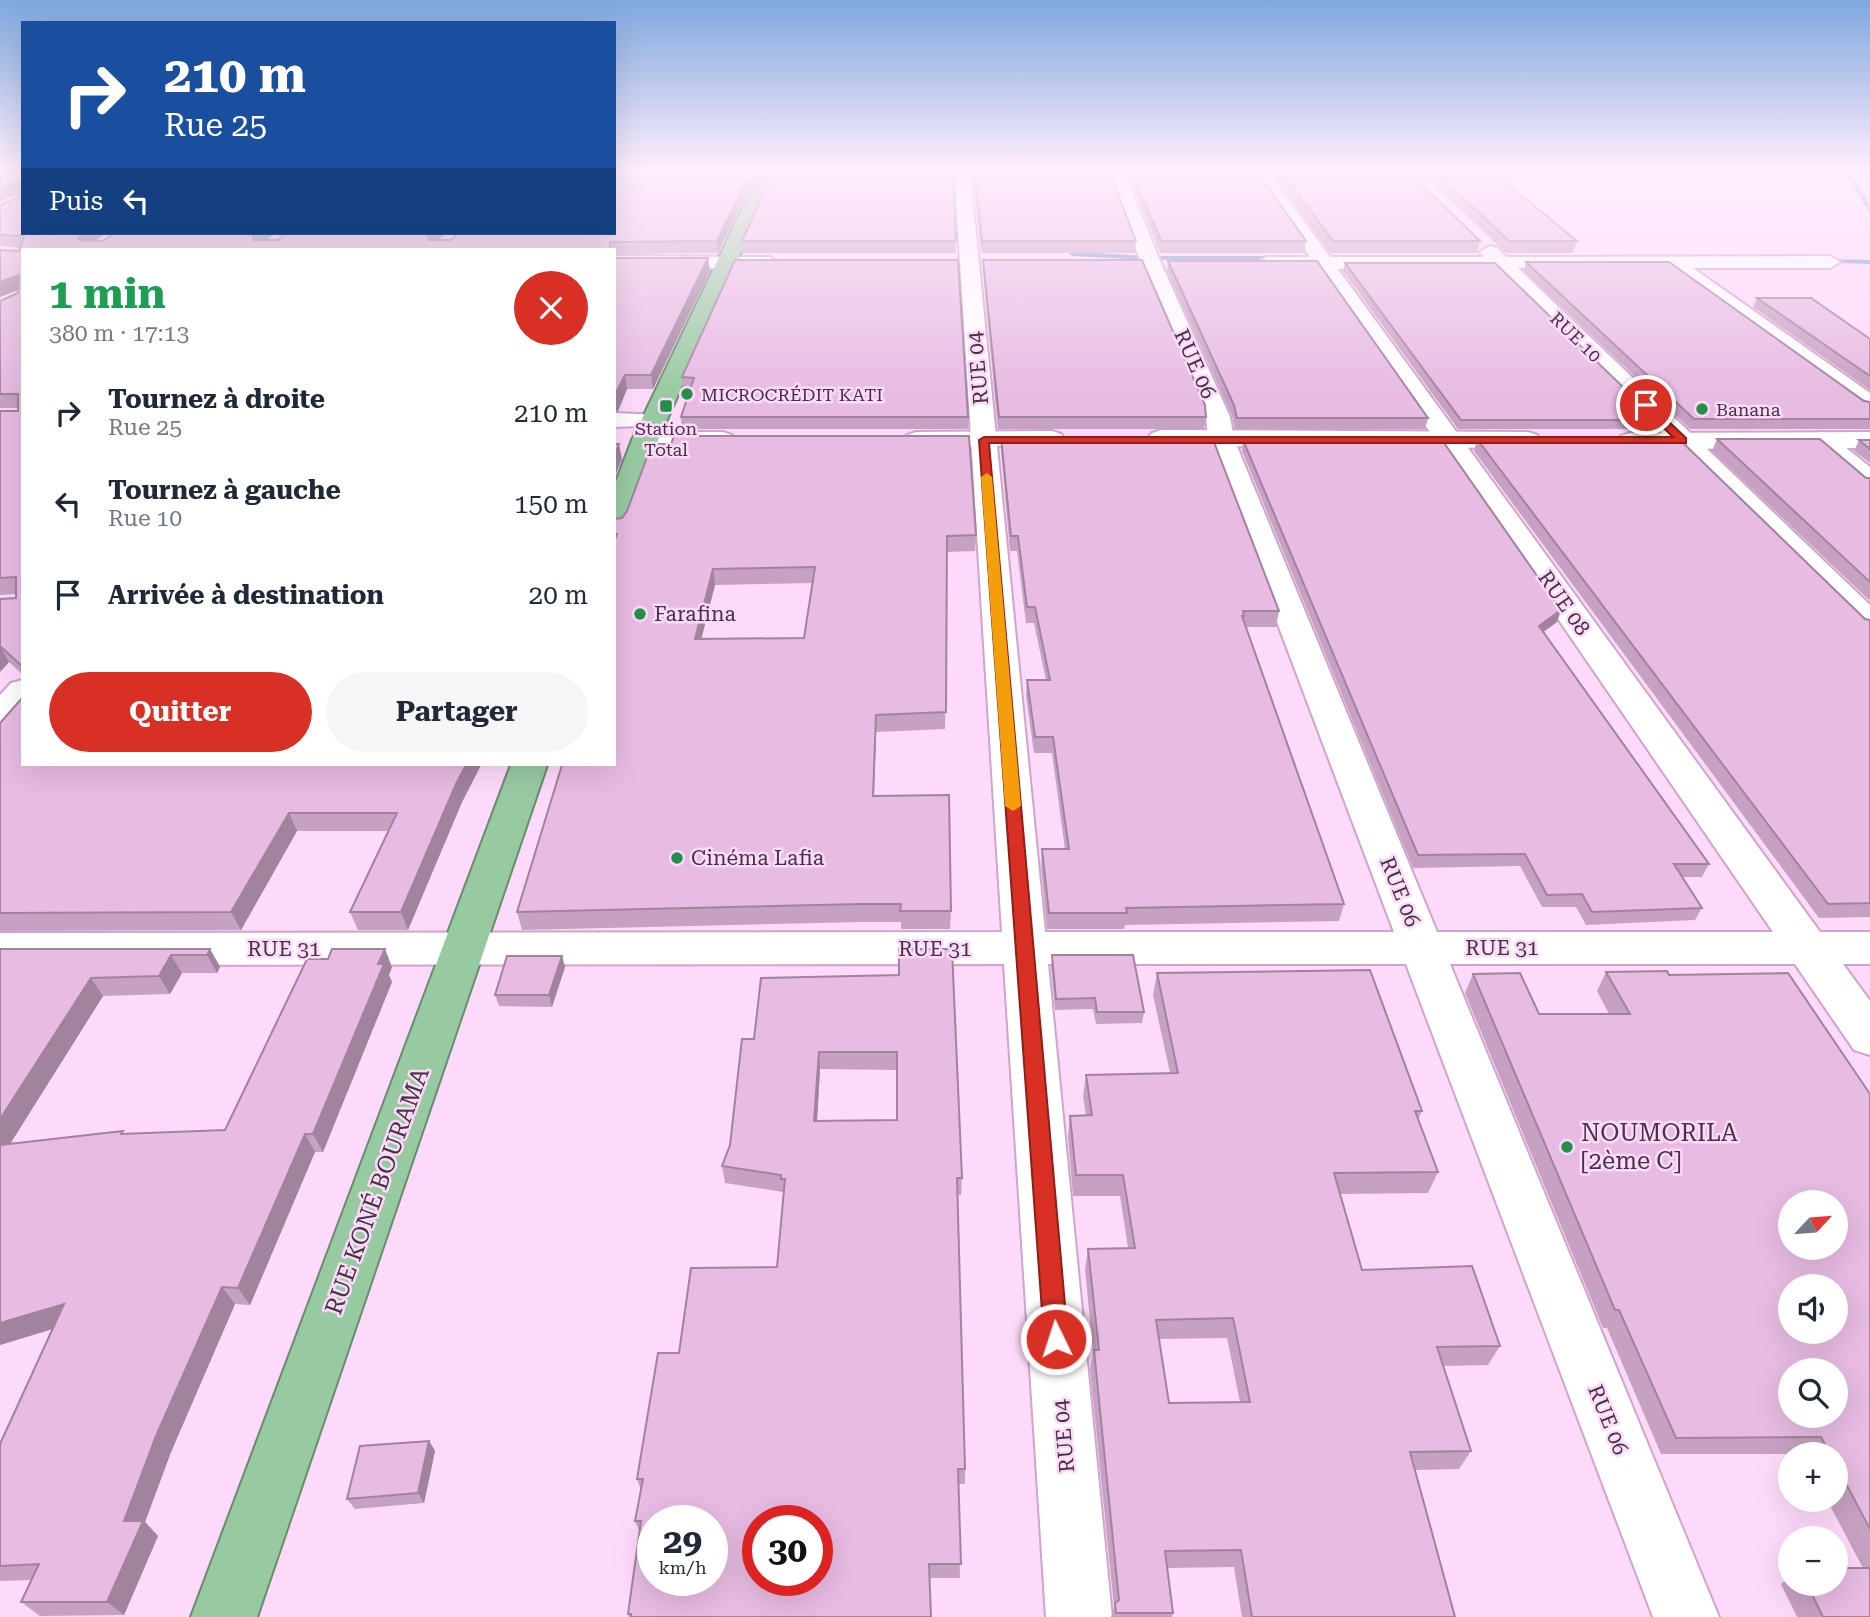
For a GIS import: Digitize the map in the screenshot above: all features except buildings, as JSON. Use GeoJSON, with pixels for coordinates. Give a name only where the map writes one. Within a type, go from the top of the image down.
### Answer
{"type":"FeatureCollection","features":[{"type":"Feature","properties":{"kind":"highway"},"geometry":{"type":"LineString","coordinates":[[616,520],[649,430],[736,243]]}},
{"type":"Feature","properties":{"kind":"highway","name":"RUE KONÉ BOURAMA"},"geometry":{"type":"LineString","coordinates":[[225,1617],[529,766]]}},
{"type":"Feature","properties":{"kind":"street","name":"RUE 04"},"geometry":{"type":"LineString","coordinates":[[968,243],[1079,1617]]}},
{"type":"Feature","properties":{"kind":"street","name":"RUE 06"},"geometry":{"type":"LineString","coordinates":[[1143,243],[1219,416],[1221,439],[1686,1617]]}},
{"type":"Feature","properties":{"kind":"street","name":"RUE 08"},"geometry":{"type":"LineString","coordinates":[[1310,243],[1870,1037]]}},
{"type":"Feature","properties":{"kind":"street","name":"RUE 10"},"geometry":{"type":"LineString","coordinates":[[1480,243],[1870,623]]}},
{"type":"Feature","properties":{"kind":"street"},"geometry":{"type":"LineString","coordinates":[[616,262],[794,263]]}},
{"type":"Feature","properties":{"kind":"street"},"geometry":{"type":"LineString","coordinates":[[1672,262],[1870,404]]}},
{"type":"Feature","properties":{"kind":"street"},"geometry":{"type":"LineString","coordinates":[[1244,263],[1830,262]]}},
{"type":"Feature","properties":{"kind":"street"},"geometry":{"type":"LineString","coordinates":[[616,421],[649,430],[753,440]]}},
{"type":"Feature","properties":{"kind":"street"},"geometry":{"type":"LineString","coordinates":[[1134,438],[1559,440]]}},
{"type":"Feature","properties":{"kind":"street"},"geometry":{"type":"LineString","coordinates":[[889,440],[1080,439]]}},
{"type":"Feature","properties":{"kind":"street"},"geometry":{"type":"LineString","coordinates":[[1600,440],[1870,440]]}},
{"type":"Feature","properties":{"kind":"street"},"geometry":{"type":"LineString","coordinates":[[1821,440],[1870,481]]}},
{"type":"Feature","properties":{"kind":"street"},"geometry":{"type":"LineString","coordinates":[[0,717],[21,692]]}},
{"type":"Feature","properties":{"kind":"street","name":"RUE 31"},"geometry":{"type":"LineString","coordinates":[[0,949],[1870,948]]}},
{"type":"Feature","properties":{"kind":"waterway"},"geometry":{"type":"LineString","coordinates":[[1068,243],[1073,254],[1149,258],[1281,258]]}},
{"type":"Feature","properties":{"kind":"waterway"},"geometry":{"type":"LineString","coordinates":[[1819,261],[1870,262]]}},
{"type":"Feature","properties":{"kind":"slow traffic"},"geometry":{"type":"LineString","coordinates":[[987,477],[1013,806]]}},
{"type":"Feature","properties":{"kind":"place","name":"MICROCRÉDIT KATI"},"geometry":{"type":"Point","coordinates":[687,394]}},
{"type":"Feature","properties":{"kind":"place","name":"Station Total"},"geometry":{"type":"Point","coordinates":[666,406]}},
{"type":"Feature","properties":{"kind":"place","name":"Banana"},"geometry":{"type":"Point","coordinates":[1702,409]}},
{"type":"Feature","properties":{"kind":"place","name":"Farafina"},"geometry":{"type":"Point","coordinates":[640,614]}},
{"type":"Feature","properties":{"kind":"place","name":"Cinéma Lafia"},"geometry":{"type":"Point","coordinates":[677,858]}},
{"type":"Feature","properties":{"kind":"place","name":"NOUMORILA [2ème C]"},"geometry":{"type":"Point","coordinates":[1567,1147]}},
{"type":"Feature","properties":{"kind":"route"},"geometry":{"type":"LineString","coordinates":[[1056,1339],[984,440],[1146,438],[1682,441],[1646,405]]}}]}
